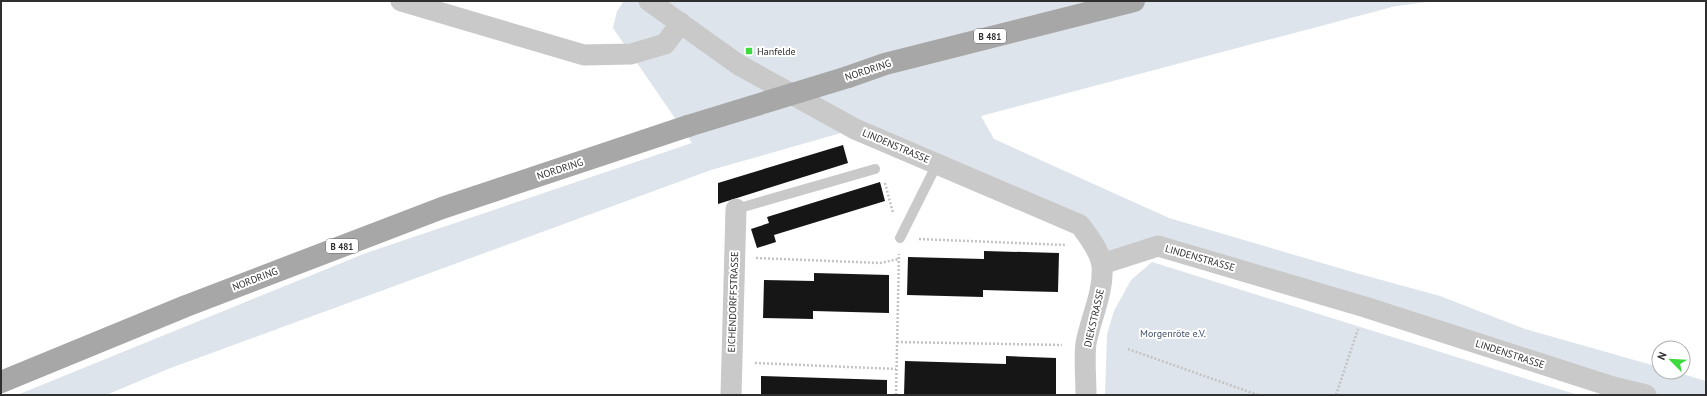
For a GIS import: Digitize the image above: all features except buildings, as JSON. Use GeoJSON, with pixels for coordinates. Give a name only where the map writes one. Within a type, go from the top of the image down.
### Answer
{"type":"FeatureCollection","features":[{"type":"Feature","properties":{"kind":"main road","name":"NORDRING"},"geometry":{"type":"LineString","coordinates":[[1,382],[186,306],[442,208],[688,126],[886,64],[1134,1]]}},
{"type":"Feature","properties":{"kind":"street"},"geometry":{"type":"LineString","coordinates":[[401,1],[584,55],[631,54],[664,44],[681,23]]}},
{"type":"Feature","properties":{"kind":"street","name":"LINDENSTRASSE"},"geometry":{"type":"LineString","coordinates":[[649,1],[757,76],[855,129],[1080,225]]}},
{"type":"Feature","properties":{"kind":"street","name":"EICHENDORFFSTRASSE"},"geometry":{"type":"LineString","coordinates":[[731,395],[736,209]]}},
{"type":"Feature","properties":{"kind":"street"},"geometry":{"type":"LineString","coordinates":[[1080,225],[1092,243],[1102,264]]}},
{"type":"Feature","properties":{"kind":"street","name":"LINDENSTRASSE"},"geometry":{"type":"LineString","coordinates":[[1102,264],[1158,246],[1365,307],[1613,387],[1646,395]]}},
{"type":"Feature","properties":{"kind":"street","name":"DIEKSTRASSE"},"geometry":{"type":"LineString","coordinates":[[1086,395],[1086,345],[1091,319],[1101,290],[1102,264]]}},
{"type":"Feature","properties":{"kind":"lane"},"geometry":{"type":"LineString","coordinates":[[900,238],[937,164]]}},
{"type":"Feature","properties":{"kind":"lane"},"geometry":{"type":"LineString","coordinates":[[736,209],[875,169]]}},
{"type":"Feature","properties":{"kind":"path"},"geometry":{"type":"LineString","coordinates":[[875,169],[886,184],[900,238],[896,395]]}},
{"type":"Feature","properties":{"kind":"path"},"geometry":{"type":"LineString","coordinates":[[900,238],[1066,246],[1080,225]]}},
{"type":"Feature","properties":{"kind":"path"},"geometry":{"type":"LineString","coordinates":[[735,257],[880,263],[899,259]]}},
{"type":"Feature","properties":{"kind":"path"},"geometry":{"type":"LineString","coordinates":[[1336,395],[1365,307]]}},
{"type":"Feature","properties":{"kind":"path"},"geometry":{"type":"LineString","coordinates":[[897,342],[1086,345]]}},
{"type":"Feature","properties":{"kind":"path"},"geometry":{"type":"LineString","coordinates":[[1128,349],[1258,395]]}},
{"type":"Feature","properties":{"kind":"path"},"geometry":{"type":"LineString","coordinates":[[732,362],[896,368]]}},
{"type":"Feature","properties":{"kind":"green space"},"geometry":{"type":"Polygon","coordinates":[[[624,1],[1435,1],[1396,6],[981,116],[994,139],[1169,218],[1440,296],[1525,329],[1651,365],[1651,380],[1691,380],[1691,376],[1706,381],[1706,395],[1646,395],[1158,246],[1102,264],[1080,225],[855,129],[711,170],[168,369],[106,395],[17,395],[366,253],[692,143],[613,28],[617,11],[624,1]]]}},
{"type":"Feature","properties":{"kind":"green space","name":"Morgenröte e.V."},"geometry":{"type":"Polygon","coordinates":[[[1152,262],[1578,395],[1105,395],[1107,334],[1114,311],[1131,280],[1152,262]]]}},
{"type":"Feature","properties":{"kind":"place","name":"Hanfelde"},"geometry":{"type":"Point","coordinates":[749,51]}}]}
